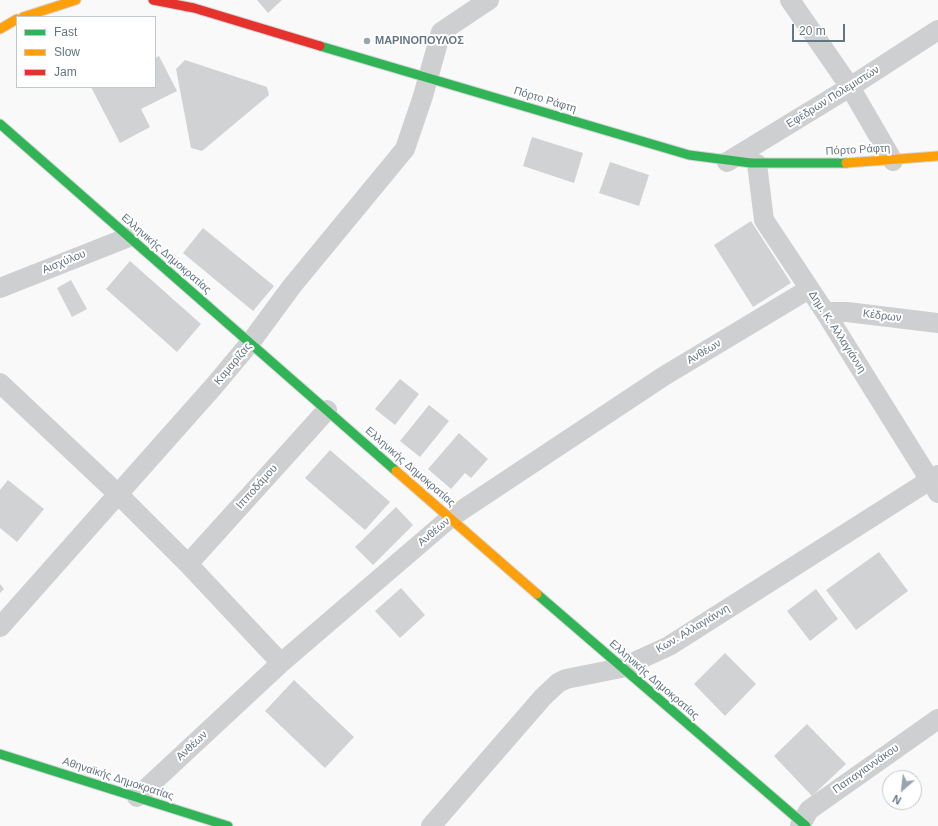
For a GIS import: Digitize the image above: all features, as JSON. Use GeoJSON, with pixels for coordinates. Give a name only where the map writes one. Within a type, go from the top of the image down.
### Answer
{"type":"FeatureCollection","features":[{"type":"Feature","properties":{"kind":"main road"},"geometry":{"type":"LineString","coordinates":[[26,16],[56,5],[76,0]]}},
{"type":"Feature","properties":{"kind":"main road","name":"Πόρτο Ράφτη"},"geometry":{"type":"LineString","coordinates":[[154,0],[194,8],[679,152],[727,162],[757,164],[848,164],[938,156]]}},
{"type":"Feature","properties":{"kind":"main road"},"geometry":{"type":"LineString","coordinates":[[0,29],[16,20]]}},
{"type":"Feature","properties":{"kind":"main road","name":"Ελληνικής Δημοκρατίας"},"geometry":{"type":"LineString","coordinates":[[0,124],[621,668],[803,825]]}},
{"type":"Feature","properties":{"kind":"main road","name":"Αθηναϊκής Δημοκρατίας"},"geometry":{"type":"LineString","coordinates":[[0,754],[228,826]]}},
{"type":"Feature","properties":{"kind":"street","name":"Καμαρίζας"},"geometry":{"type":"LineString","coordinates":[[0,627],[77,538],[118,495],[250,343],[292,286],[405,149],[441,32],[489,0]]}},
{"type":"Feature","properties":{"kind":"street"},"geometry":{"type":"LineString","coordinates":[[790,0],[850,87],[893,161]]}},
{"type":"Feature","properties":{"kind":"street","name":"Εφέδρων Πολεμιστών"},"geometry":{"type":"LineString","coordinates":[[727,162],[850,87],[938,30]]}},
{"type":"Feature","properties":{"kind":"street","name":"Δημ. Κ. Αλλαγιάννη"},"geometry":{"type":"LineString","coordinates":[[757,164],[764,220],[935,483]]}},
{"type":"Feature","properties":{"kind":"street","name":"Αισχύλου"},"geometry":{"type":"LineString","coordinates":[[0,288],[129,237]]}},
{"type":"Feature","properties":{"kind":"street","name":"Ανθέων"},"geometry":{"type":"LineString","coordinates":[[137,797],[281,662],[450,518],[664,376],[809,289]]}},
{"type":"Feature","properties":{"kind":"street","name":"Κέδρων"},"geometry":{"type":"LineString","coordinates":[[825,312],[847,312],[938,323]]}},
{"type":"Feature","properties":{"kind":"street"},"geometry":{"type":"LineString","coordinates":[[0,384],[118,495],[188,564],[281,662]]}},
{"type":"Feature","properties":{"kind":"street","name":"Ιπποδάμου"},"geometry":{"type":"LineString","coordinates":[[188,564],[327,410]]}},
{"type":"Feature","properties":{"kind":"street","name":"Κων. Αλλαγιάννη"},"geometry":{"type":"LineString","coordinates":[[431,826],[543,696],[558,682],[566,678],[621,668],[669,646],[935,483]]}},
{"type":"Feature","properties":{"kind":"street","name":"Παπαγιαννάκου"},"geometry":{"type":"LineString","coordinates":[[803,825],[809,810],[938,719]]}},
{"type":"Feature","properties":{"kind":"building"},"geometry":{"type":"Polygon","coordinates":[[[257,0],[282,0],[268,13],[257,0]]]}},
{"type":"Feature","properties":{"kind":"building"},"geometry":{"type":"Polygon","coordinates":[[[159,56],[177,91],[141,109],[150,127],[120,143],[92,88],[156,88],[156,58],[159,56]]]}},
{"type":"Feature","properties":{"kind":"building"},"geometry":{"type":"Polygon","coordinates":[[[185,60],[267,87],[269,95],[202,151],[191,148],[176,69],[185,60]]]}},
{"type":"Feature","properties":{"kind":"building"},"geometry":{"type":"Polygon","coordinates":[[[532,137],[583,153],[574,183],[523,166],[532,137]]]}},
{"type":"Feature","properties":{"kind":"building"},"geometry":{"type":"Polygon","coordinates":[[[610,162],[649,175],[639,206],[599,193],[610,162]]]}},
{"type":"Feature","properties":{"kind":"building"},"geometry":{"type":"Polygon","coordinates":[[[751,221],[791,283],[753,307],[714,245],[751,221]]]}},
{"type":"Feature","properties":{"kind":"building"},"geometry":{"type":"Polygon","coordinates":[[[203,228],[274,286],[253,311],[183,253],[203,228]]]}},
{"type":"Feature","properties":{"kind":"building"},"geometry":{"type":"Polygon","coordinates":[[[130,261],[201,324],[177,352],[106,289],[130,261]]]}},
{"type":"Feature","properties":{"kind":"building"},"geometry":{"type":"Polygon","coordinates":[[[71,280],[87,309],[72,317],[57,288],[71,280]]]}},
{"type":"Feature","properties":{"kind":"building"},"geometry":{"type":"Polygon","coordinates":[[[400,379],[419,394],[395,425],[375,409],[400,379]]]}},
{"type":"Feature","properties":{"kind":"building"},"geometry":{"type":"Polygon","coordinates":[[[429,405],[449,421],[420,457],[400,441],[429,405]]]}},
{"type":"Feature","properties":{"kind":"building"},"geometry":{"type":"Polygon","coordinates":[[[459,433],[488,459],[471,478],[465,473],[451,489],[428,469],[459,433]]]}},
{"type":"Feature","properties":{"kind":"building"},"geometry":{"type":"Polygon","coordinates":[[[330,450],[390,502],[365,530],[305,478],[330,450]]]}},
{"type":"Feature","properties":{"kind":"building"},"geometry":{"type":"Polygon","coordinates":[[[8,480],[44,509],[17,542],[0,528],[0,490],[8,480]]]}},
{"type":"Feature","properties":{"kind":"building"},"geometry":{"type":"Polygon","coordinates":[[[396,507],[413,525],[373,565],[355,547],[396,507]]]}},
{"type":"Feature","properties":{"kind":"building"},"geometry":{"type":"Polygon","coordinates":[[[879,552],[908,591],[856,630],[826,590],[879,552]]]}},
{"type":"Feature","properties":{"kind":"building"},"geometry":{"type":"Polygon","coordinates":[[[0,584],[4,589],[0,593],[0,584]]]}},
{"type":"Feature","properties":{"kind":"building"},"geometry":{"type":"Polygon","coordinates":[[[401,588],[425,615],[400,638],[375,611],[401,588]]]}},
{"type":"Feature","properties":{"kind":"building"},"geometry":{"type":"Polygon","coordinates":[[[816,589],[838,619],[810,641],[787,611],[816,589]]]}},
{"type":"Feature","properties":{"kind":"building"},"geometry":{"type":"Polygon","coordinates":[[[725,653],[756,684],[725,716],[694,684],[725,653]]]}},
{"type":"Feature","properties":{"kind":"building"},"geometry":{"type":"Polygon","coordinates":[[[294,680],[354,737],[325,768],[265,711],[294,680]]]}},
{"type":"Feature","properties":{"kind":"building"},"geometry":{"type":"Polygon","coordinates":[[[807,724],[846,764],[812,796],[774,756],[807,724]]]}},
{"type":"Feature","properties":{"kind":"traffic: fast"},"geometry":{"type":"LineString","coordinates":[[320,46],[689,155],[751,163],[846,163]]}},
{"type":"Feature","properties":{"kind":"traffic: fast"},"geometry":{"type":"LineString","coordinates":[[0,124],[396,471]]}},
{"type":"Feature","properties":{"kind":"traffic: fast"},"geometry":{"type":"LineString","coordinates":[[537,594],[806,826]]}},
{"type":"Feature","properties":{"kind":"traffic: fast"},"geometry":{"type":"LineString","coordinates":[[0,754],[228,826]]}},
{"type":"Feature","properties":{"kind":"traffic: slow"},"geometry":{"type":"LineString","coordinates":[[26,16],[76,0]]}},
{"type":"Feature","properties":{"kind":"traffic: slow"},"geometry":{"type":"LineString","coordinates":[[0,29],[16,20]]}},
{"type":"Feature","properties":{"kind":"traffic: slow"},"geometry":{"type":"LineString","coordinates":[[846,163],[938,156]]}},
{"type":"Feature","properties":{"kind":"traffic: slow"},"geometry":{"type":"LineString","coordinates":[[396,471],[537,594]]}},
{"type":"Feature","properties":{"kind":"traffic: jam"},"geometry":{"type":"LineString","coordinates":[[153,0],[194,8],[320,46]]}},
{"type":"Feature","properties":{"kind":"place","name":"ΜΑΡΙΝΟΠΟΥΛΟΣ"},"geometry":{"type":"Point","coordinates":[367,41]}}]}
